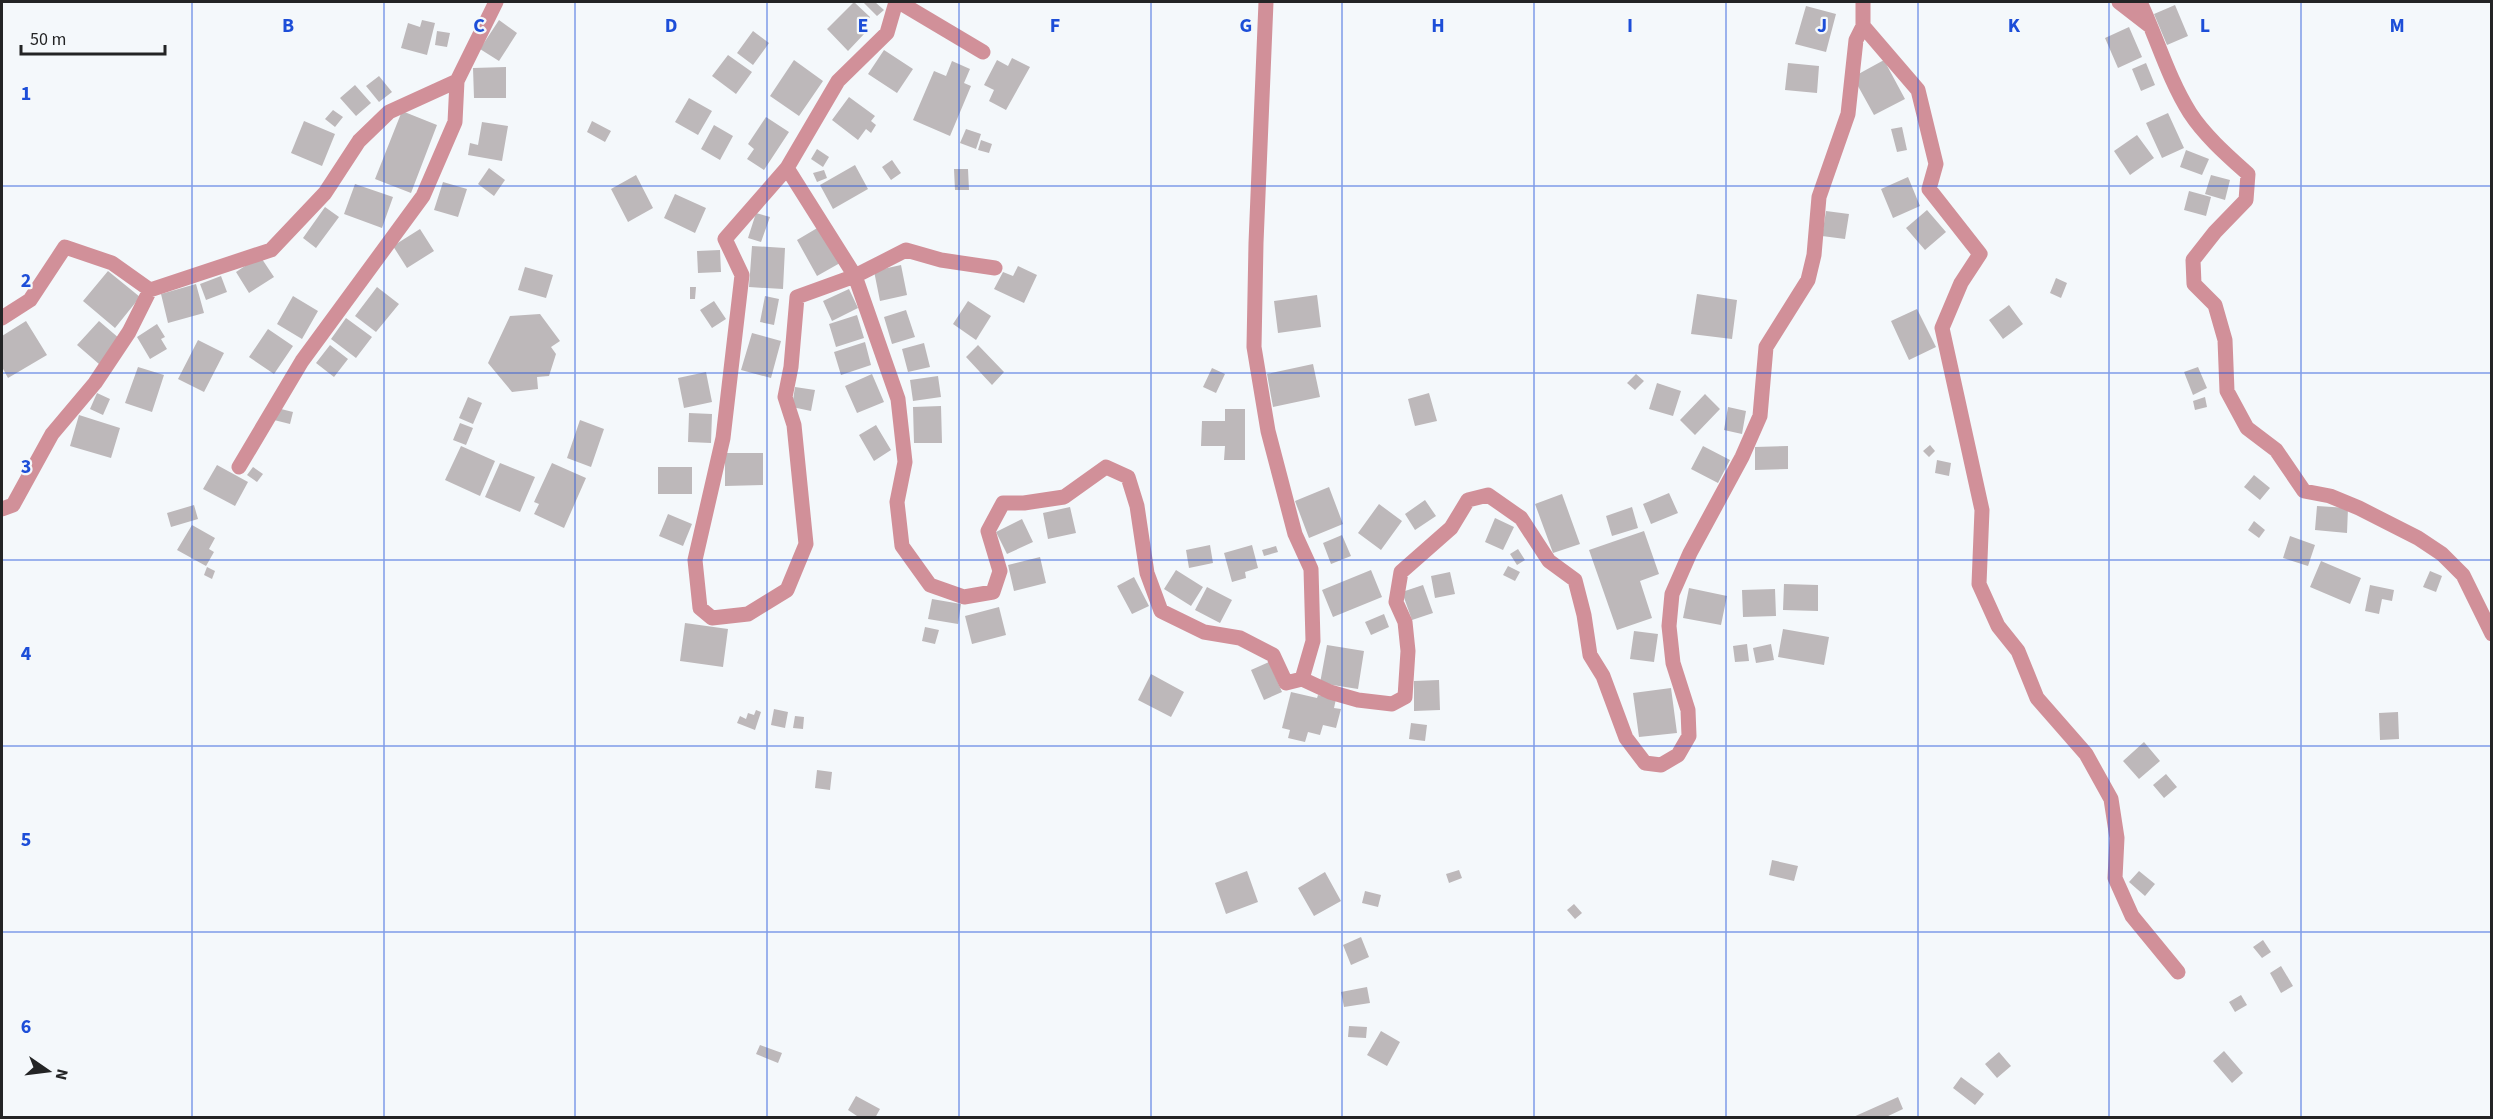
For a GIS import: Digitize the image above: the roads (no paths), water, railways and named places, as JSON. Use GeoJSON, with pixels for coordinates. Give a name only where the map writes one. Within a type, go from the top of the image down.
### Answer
{"type":"FeatureCollection","features":[{"type":"Feature","properties":{"kind":"street"},"geometry":{"type":"LineString","coordinates":[[239,467],[302,361],[423,196],[455,122],[457,81],[496,2]]}},
{"type":"Feature","properties":{"kind":"street"},"geometry":{"type":"LineString","coordinates":[[983,52],[898,2],[887,33],[838,81],[787,168],[725,239],[742,274],[723,438],[695,560],[700,608],[712,618],[748,614],[787,590],[806,544],[794,425],[785,397],[791,367],[797,297],[855,276],[906,250],[941,260],[995,268]]}},
{"type":"Feature","properties":{"kind":"street"},"geometry":{"type":"LineString","coordinates":[[1266,2],[1256,220],[1254,347],[1268,431],[1295,534],[1311,569],[1313,641],[1302,680]]}},
{"type":"Feature","properties":{"kind":"street"},"geometry":{"type":"LineString","coordinates":[[787,168],[855,276],[898,399],[905,462],[897,502],[902,546],[930,585],[964,597],[993,592],[1000,571],[988,531],[1003,503],[1064,498],[1106,467],[1128,477],[1137,506],[1147,573],[1161,611],[1204,632],[1240,638],[1273,655],[1286,683],[1302,680],[1330,692],[1358,700],[1392,704],[1405,697],[1408,651],[1405,622],[1396,602],[1401,572],[1451,528],[1468,500],[1488,495],[1521,518],[1549,561],[1575,580],[1584,615],[1590,655],[1603,676],[1626,738],[1645,763],[1661,765],[1678,755],[1689,736],[1688,710],[1673,663],[1669,626],[1672,594],[1690,553],[1742,457],[1760,416],[1766,347],[1808,280],[1815,255],[1819,197],[1848,114],[1856,40],[1863,26],[1863,2]]}},
{"type":"Feature","properties":{"kind":"street"},"geometry":{"type":"LineString","coordinates":[[2119,2],[2150,26]]}},
{"type":"Feature","properties":{"kind":"street"},"geometry":{"type":"LineString","coordinates":[[2140,2],[2163,61],[2190,114],[2225,153],[2248,174],[2246,200],[2215,232],[2193,260],[2194,284],[2215,305],[2225,340],[2227,391],[2247,428],[2276,450],[2304,491],[2340,500],[2418,538],[2442,554],[2463,575],[2492,634]]}},
{"type":"Feature","properties":{"kind":"street"},"geometry":{"type":"LineString","coordinates":[[1863,26],[1918,90],[1936,164],[1929,189],[1980,255],[1961,283],[1942,328],[1982,510],[1979,584],[1998,626],[2018,651],[2037,698],[2086,754],[2111,799],[2116,838],[2115,878],[2132,916],[2178,972]]}},
{"type":"Feature","properties":{"kind":"street"},"geometry":{"type":"LineString","coordinates":[[2,509],[13,505],[52,434],[95,383],[129,332],[150,290],[271,249],[325,193],[359,141],[389,112],[457,81]]}},
{"type":"Feature","properties":{"kind":"street"},"geometry":{"type":"LineString","coordinates":[[2,318],[30,300],[65,248],[112,263],[150,290]]}}]}
